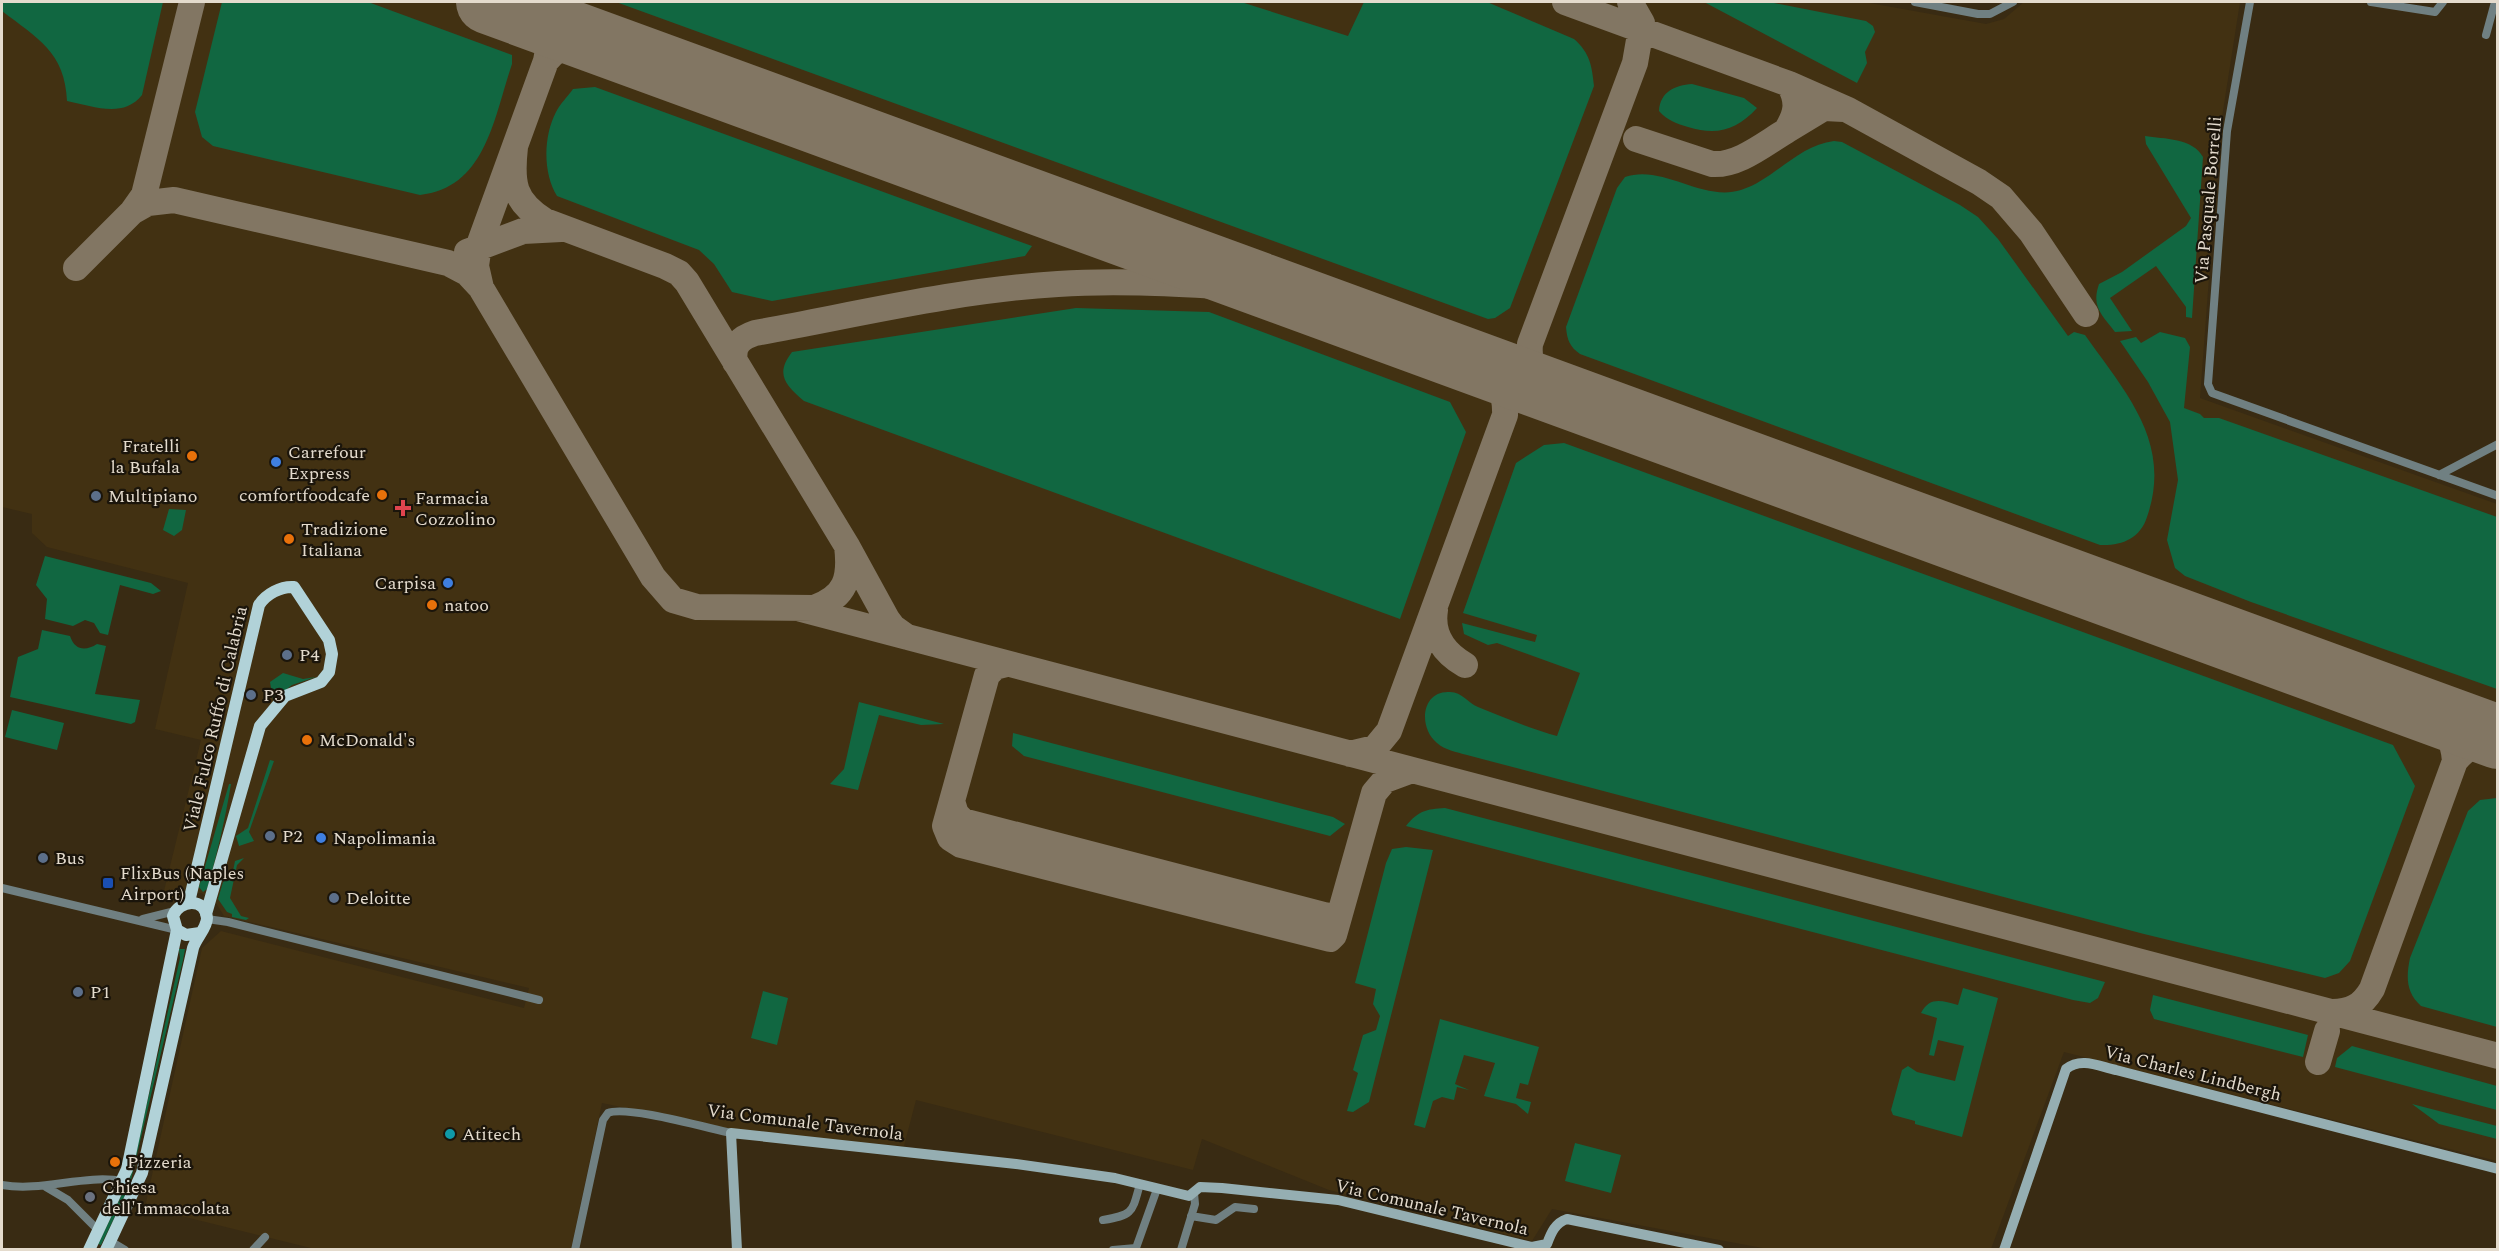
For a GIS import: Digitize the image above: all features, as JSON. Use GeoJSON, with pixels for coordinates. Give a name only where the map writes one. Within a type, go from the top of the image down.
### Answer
{"type":"FeatureCollection","features":[{"type":"Feature","properties":{"kind":"main road","name":"Viale Fulco Ruffo di Calabria"},"geometry":{"type":"LineString","coordinates":[[189,902],[259,606],[269,595],[284,588],[294,587],[329,640],[332,654],[329,672],[321,682],[285,696],[260,726],[206,916]]}},
{"type":"Feature","properties":{"kind":"main road"},"geometry":{"type":"LineString","coordinates":[[89,1250],[123,1181],[177,930],[173,921],[175,911],[189,902],[199,905],[206,916],[193,948],[142,1173],[108,1245]]}},
{"type":"Feature","properties":{"kind":"main road"},"geometry":{"type":"LineString","coordinates":[[177,930],[186,935],[200,933]]}},
{"type":"Feature","properties":{"kind":"street"},"geometry":{"type":"LineString","coordinates":[[1915,2],[1978,14],[1990,14],[2009,3]]}},
{"type":"Feature","properties":{"kind":"street","name":"Via Pasquale Borrelli"},"geometry":{"type":"LineString","coordinates":[[2250,2],[2228,131],[2208,384],[2212,393],[2220,398],[2439,475]]}},
{"type":"Feature","properties":{"kind":"street"},"geometry":{"type":"LineString","coordinates":[[2371,2],[2435,12],[2443,2]]}},
{"type":"Feature","properties":{"kind":"street"},"geometry":{"type":"LineString","coordinates":[[2486,36],[2495,2]]}},
{"type":"Feature","properties":{"kind":"street"},"geometry":{"type":"LineString","coordinates":[[2439,475],[2498,444]]}},
{"type":"Feature","properties":{"kind":"street"},"geometry":{"type":"LineString","coordinates":[[2439,475],[2498,496]]}},
{"type":"Feature","properties":{"kind":"street"},"geometry":{"type":"LineString","coordinates":[[2,888],[177,930]]}},
{"type":"Feature","properties":{"kind":"street"},"geometry":{"type":"LineString","coordinates":[[139,920],[175,911]]}},
{"type":"Feature","properties":{"kind":"street"},"geometry":{"type":"LineString","coordinates":[[206,916],[539,1000]]}},
{"type":"Feature","properties":{"kind":"street","name":"Via Charles Lindbergh"},"geometry":{"type":"LineString","coordinates":[[2004,1250],[2066,1069],[2073,1063],[2084,1062],[2105,1067],[2498,1169]]}},
{"type":"Feature","properties":{"kind":"street","name":"Via Comunale Tavernola"},"geometry":{"type":"LineString","coordinates":[[575,1250],[603,1120],[608,1113],[618,1111],[731,1132],[909,1150],[1114,1178],[1190,1196],[1200,1187],[1338,1200],[1532,1247],[1549,1247],[1554,1228],[1559,1222],[1567,1219],[1719,1250]]}},
{"type":"Feature","properties":{"kind":"street"},"geometry":{"type":"LineString","coordinates":[[731,1132],[737,1250]]}},
{"type":"Feature","properties":{"kind":"street"},"geometry":{"type":"LineString","coordinates":[[2,1185],[46,1187],[102,1179],[123,1181]]}},
{"type":"Feature","properties":{"kind":"street"},"geometry":{"type":"LineString","coordinates":[[1103,1220],[1125,1216],[1135,1206],[1140,1184]]}},
{"type":"Feature","properties":{"kind":"street"},"geometry":{"type":"LineString","coordinates":[[46,1187],[68,1200],[99,1231]]}},
{"type":"Feature","properties":{"kind":"street"},"geometry":{"type":"LineString","coordinates":[[1113,1250],[1136,1248],[1157,1189]]}},
{"type":"Feature","properties":{"kind":"street"},"geometry":{"type":"LineString","coordinates":[[1181,1250],[1191,1216],[1194,1193]]}},
{"type":"Feature","properties":{"kind":"street"},"geometry":{"type":"LineString","coordinates":[[1191,1216],[1216,1220],[1234,1207],[1254,1209]]}},
{"type":"Feature","properties":{"kind":"street"},"geometry":{"type":"LineString","coordinates":[[253,1250],[265,1237]]}},
{"type":"Feature","properties":{"kind":"street"},"geometry":{"type":"LineString","coordinates":[[108,1245],[125,1250]]}},
{"type":"Feature","properties":{"kind":"shaded area"},"geometry":{"type":"Polygon","coordinates":[[[2,2],[1864,2],[1986,24],[2004,19],[2024,2],[2240,2],[2220,130],[2200,398],[2497,504],[2497,1161],[2064,1052],[1991,1249],[1768,1249],[1552,1209],[1532,1241],[1329,1190],[1202,1139],[1193,1170],[916,1100],[904,1146],[743,1132],[602,1103],[571,1249],[315,1249],[145,1207],[202,948],[221,931],[524,1008],[529,988],[224,916],[214,900],[201,893],[188,893],[173,902],[162,899],[201,740],[155,729],[188,583],[47,547],[32,533],[32,514],[2,507],[2,2]]]}},
{"type":"Feature","properties":{"kind":"green space"},"geometry":{"type":"Polygon","coordinates":[[[2,2],[163,2],[142,95],[126,107],[117,109],[97,108],[67,101],[65,84],[55,58],[37,38],[2,11],[2,2]]]}},
{"type":"Feature","properties":{"kind":"green space"},"geometry":{"type":"Polygon","coordinates":[[[222,2],[368,2],[512,55],[512,64],[484,147],[460,179],[442,190],[420,195],[213,146],[202,137],[195,112],[222,2]]]}},
{"type":"Feature","properties":{"kind":"green space"},"geometry":{"type":"Polygon","coordinates":[[[616,2],[1241,2],[1348,36],[1364,2],[1487,2],[1574,39],[1584,49],[1589,60],[1594,86],[1510,308],[1495,318],[1488,319],[616,2]]]}},
{"type":"Feature","properties":{"kind":"green space"},"geometry":{"type":"Polygon","coordinates":[[[1704,2],[1769,2],[1866,21],[1873,26],[1875,32],[1865,52],[1867,63],[1857,83],[1704,2]]]}},
{"type":"Feature","properties":{"kind":"green space"},"geometry":{"type":"Polygon","coordinates":[[[1692,84],[1744,98],[1757,108],[1742,122],[1717,131],[1698,130],[1680,124],[1659,111],[1665,94],[1674,88],[1692,84]]]}},
{"type":"Feature","properties":{"kind":"green space"},"geometry":{"type":"Polygon","coordinates":[[[595,87],[1032,246],[1025,256],[772,301],[732,292],[714,264],[699,250],[557,196],[549,177],[546,155],[552,122],[558,109],[573,89],[595,87]]]}},
{"type":"Feature","properties":{"kind":"green space"},"geometry":{"type":"Polygon","coordinates":[[[2145,136],[2185,143],[2192,146],[2203,157],[2192,318],[2186,317],[2186,307],[2156,266],[2110,298],[2132,331],[2115,332],[2097,305],[2099,284],[2122,272],[2186,226],[2191,218],[2146,144],[2145,136]]]}},
{"type":"Feature","properties":{"kind":"green space"},"geometry":{"type":"Polygon","coordinates":[[[1834,141],[1842,142],[1960,205],[1978,217],[1998,239],[2068,336],[2074,332],[2085,335],[2129,398],[2141,419],[2149,441],[2154,465],[2153,490],[2144,525],[2135,536],[2115,544],[2100,545],[1580,354],[1571,346],[1566,327],[1617,188],[1625,177],[1639,174],[1654,175],[1712,191],[1741,190],[1764,179],[1809,149],[1834,141]]]}},
{"type":"Feature","properties":{"kind":"green space"},"geometry":{"type":"Polygon","coordinates":[[[1076,308],[1209,312],[1450,402],[1466,432],[1400,619],[804,401],[784,379],[784,367],[792,352],[1076,308]]]}},
{"type":"Feature","properties":{"kind":"green space"},"geometry":{"type":"Polygon","coordinates":[[[2160,332],[2185,338],[2190,347],[2184,408],[2204,418],[2219,418],[2497,517],[2497,689],[2251,602],[2185,576],[2175,568],[2167,540],[2178,480],[2170,422],[2148,382],[2120,341],[2136,337],[2141,343],[2160,332]]]}},
{"type":"Feature","properties":{"kind":"green space"},"geometry":{"type":"Polygon","coordinates":[[[1564,443],[2393,745],[2415,786],[2350,961],[2339,973],[2325,978],[2144,934],[1459,753],[1440,745],[1427,728],[1426,711],[1433,697],[1440,693],[1450,692],[1458,694],[1478,707],[1557,736],[1580,673],[1497,643],[1488,645],[1464,634],[1462,623],[1535,642],[1537,635],[1463,613],[1516,463],[1544,445],[1564,443]]]}},
{"type":"Feature","properties":{"kind":"green space"},"geometry":{"type":"Polygon","coordinates":[[[169,509],[186,510],[182,530],[174,536],[163,530],[169,509]]]}},
{"type":"Feature","properties":{"kind":"green space"},"geometry":{"type":"Polygon","coordinates":[[[45,556],[151,583],[161,591],[153,594],[120,585],[108,635],[100,633],[94,623],[85,620],[73,626],[45,619],[47,599],[36,585],[45,556]]]}},
{"type":"Feature","properties":{"kind":"green space"},"geometry":{"type":"Polygon","coordinates":[[[42,630],[70,636],[75,645],[81,648],[89,648],[97,644],[106,646],[95,694],[140,700],[135,722],[131,724],[10,697],[18,657],[38,649],[42,630]]]}},
{"type":"Feature","properties":{"kind":"green space"},"geometry":{"type":"Polygon","coordinates":[[[283,673],[303,679],[316,677],[292,685],[273,700],[270,682],[283,673]]]}},
{"type":"Feature","properties":{"kind":"green space"},"geometry":{"type":"Polygon","coordinates":[[[859,702],[944,724],[921,725],[879,715],[858,790],[830,784],[844,769],[859,702]]]}},
{"type":"Feature","properties":{"kind":"green space"},"geometry":{"type":"Polygon","coordinates":[[[12,710],[64,723],[57,750],[5,737],[12,710]]]}},
{"type":"Feature","properties":{"kind":"green space"},"geometry":{"type":"Polygon","coordinates":[[[1013,733],[1333,817],[1345,824],[1330,836],[1024,756],[1012,746],[1013,733]]]}},
{"type":"Feature","properties":{"kind":"green space"},"geometry":{"type":"Polygon","coordinates":[[[270,760],[274,761],[249,832],[254,841],[239,846],[236,836],[248,828],[270,760]]]}},
{"type":"Feature","properties":{"kind":"green space"},"geometry":{"type":"Polygon","coordinates":[[[229,784],[231,784],[217,850],[207,889],[203,892],[199,887],[229,784]]]}},
{"type":"Feature","properties":{"kind":"green space"},"geometry":{"type":"Polygon","coordinates":[[[2498,798],[2497,1027],[2421,1006],[2412,996],[2408,984],[2408,972],[2410,958],[2468,811],[2480,800],[2498,798]]]}},
{"type":"Feature","properties":{"kind":"green space"},"geometry":{"type":"Polygon","coordinates":[[[1445,808],[2105,982],[2098,998],[2090,1003],[2073,1000],[1406,826],[1414,817],[1423,812],[1445,808]]]}},
{"type":"Feature","properties":{"kind":"green space"},"geometry":{"type":"Polygon","coordinates":[[[1406,847],[1433,850],[1369,1102],[1353,1112],[1347,1111],[1358,1073],[1353,1070],[1363,1035],[1376,1030],[1380,1016],[1373,1004],[1376,989],[1355,983],[1386,863],[1392,849],[1406,847]]]}},
{"type":"Feature","properties":{"kind":"green space"},"geometry":{"type":"Polygon","coordinates":[[[244,858],[237,865],[230,898],[241,916],[249,918],[246,920],[232,917],[232,914],[227,912],[218,899],[223,882],[232,876],[235,861],[244,858]]]}},
{"type":"Feature","properties":{"kind":"green space"},"geometry":{"type":"Polygon","coordinates":[[[179,949],[185,949],[183,960],[129,1188],[101,1245],[98,1244],[130,1178],[180,958],[179,949]]]}},
{"type":"Feature","properties":{"kind":"green space"},"geometry":{"type":"Polygon","coordinates":[[[1963,988],[1998,998],[1962,1137],[1915,1124],[1915,1121],[1893,1115],[1891,1110],[1902,1070],[1908,1066],[1917,1072],[1955,1081],[1964,1046],[1938,1040],[1934,1056],[1929,1055],[1937,1018],[1921,1013],[1932,1002],[1942,1001],[1958,1005],[1963,988]]]}},
{"type":"Feature","properties":{"kind":"green space"},"geometry":{"type":"Polygon","coordinates":[[[763,991],[788,998],[777,1045],[751,1038],[763,991]]]}},
{"type":"Feature","properties":{"kind":"green space"},"geometry":{"type":"Polygon","coordinates":[[[2153,995],[2308,1035],[2303,1057],[2154,1019],[2150,1010],[2153,995]]]}},
{"type":"Feature","properties":{"kind":"green space"},"geometry":{"type":"Polygon","coordinates":[[[1440,1019],[1539,1047],[1528,1085],[1520,1083],[1516,1098],[1531,1102],[1528,1114],[1516,1104],[1484,1096],[1495,1063],[1464,1055],[1455,1084],[1469,1090],[1457,1087],[1454,1100],[1442,1097],[1433,1101],[1425,1128],[1414,1125],[1440,1019]]]}},
{"type":"Feature","properties":{"kind":"green space"},"geometry":{"type":"Polygon","coordinates":[[[2352,1046],[2497,1086],[2497,1110],[2335,1067],[2337,1058],[2352,1046]]]}},
{"type":"Feature","properties":{"kind":"green space"},"geometry":{"type":"Polygon","coordinates":[[[2412,1104],[2497,1126],[2497,1139],[2439,1124],[2412,1104]]]}},
{"type":"Feature","properties":{"kind":"green space"},"geometry":{"type":"Polygon","coordinates":[[[1575,1143],[1621,1155],[1611,1193],[1565,1181],[1575,1143]]]}},
{"type":"Feature","properties":{"kind":"taxiway"},"geometry":{"type":"LineString","coordinates":[[76,268],[132,212],[144,195],[192,2]]}},
{"type":"Feature","properties":{"kind":"taxiway"},"geometry":{"type":"LineString","coordinates":[[568,2],[569,10],[579,27],[603,42]]}},
{"type":"Feature","properties":{"kind":"taxiway"},"geometry":{"type":"LineString","coordinates":[[1565,2],[1789,84],[1848,110],[1979,182],[2001,197],[2031,232],[2086,314]]}},
{"type":"Feature","properties":{"kind":"taxiway"},"geometry":{"type":"LineString","coordinates":[[1554,391],[1542,382],[1534,371],[1530,359],[1530,344],[1635,63],[1642,23],[1630,2]]}},
{"type":"Feature","properties":{"kind":"taxiway"},"geometry":{"type":"LineString","coordinates":[[481,288],[476,266],[479,245],[548,52],[544,31],[535,21],[520,13]]}},
{"type":"Feature","properties":{"kind":"taxiway"},"geometry":{"type":"LineString","coordinates":[[546,61],[555,52],[571,43],[587,42],[617,49]]}},
{"type":"Feature","properties":{"kind":"taxiway"},"geometry":{"type":"LineString","coordinates":[[1789,84],[1794,96],[1795,108],[1793,119],[1786,131],[1824,108],[1844,109]]}},
{"type":"Feature","properties":{"kind":"taxiway"},"geometry":{"type":"LineString","coordinates":[[1636,139],[1712,164],[1722,164],[1741,158],[1786,131]]}},
{"type":"Feature","properties":{"kind":"taxiway"},"geometry":{"type":"LineString","coordinates":[[515,147],[516,190],[534,214],[545,221],[665,266],[679,273],[687,282],[847,546],[887,619],[893,627],[907,637]]}},
{"type":"Feature","properties":{"kind":"taxiway"},"geometry":{"type":"LineString","coordinates":[[132,212],[148,203],[174,200],[448,263],[467,273],[481,288],[653,577],[673,600],[697,607],[814,608],[833,598],[844,585],[848,568],[847,546]]}},
{"type":"Feature","properties":{"kind":"taxiway"},"geometry":{"type":"LineString","coordinates":[[467,252],[523,231],[561,229]]}},
{"type":"Feature","properties":{"kind":"taxiway"},"geometry":{"type":"LineString","coordinates":[[735,362],[734,356],[738,343],[755,333],[982,292],[1058,284],[1113,282],[1277,289]]}},
{"type":"Feature","properties":{"kind":"taxiway"},"geometry":{"type":"LineString","coordinates":[[1350,754],[1375,748],[1389,731],[1505,415],[1500,386],[1482,364]]}},
{"type":"Feature","properties":{"kind":"taxiway"},"geometry":{"type":"LineString","coordinates":[[801,609],[2498,1056]]}},
{"type":"Feature","properties":{"kind":"taxiway"},"geometry":{"type":"LineString","coordinates":[[1435,610],[1437,635],[1445,649],[1465,665]]}},
{"type":"Feature","properties":{"kind":"taxiway"},"geometry":{"type":"LineString","coordinates":[[1007,664],[995,667],[987,675],[945,826],[950,838],[961,845],[1330,939],[1334,935],[1374,793],[1385,780],[1412,770]]}},
{"type":"Feature","properties":{"kind":"taxiway"},"geometry":{"type":"LineString","coordinates":[[2423,710],[2446,731],[2452,744],[2455,761]]}},
{"type":"Feature","properties":{"kind":"taxiway"},"geometry":{"type":"LineString","coordinates":[[2332,1012],[2355,1007],[2372,989],[2455,761],[2474,745],[2498,741]]}},
{"type":"Feature","properties":{"kind":"taxiway"},"geometry":{"type":"LineString","coordinates":[[952,801],[956,814],[963,821],[1328,916],[1338,915]]}},
{"type":"Feature","properties":{"kind":"taxiway"},"geometry":{"type":"LineString","coordinates":[[2318,1062],[2327,1031]]}},
{"type":"Feature","properties":{"kind":"runway"},"geometry":{"type":"LineString","coordinates":[[488,2],[2498,737]]}},
{"type":"Feature","properties":{"kind":"place","name":"Fratelli la Bufala"},"geometry":{"type":"Point","coordinates":[192,456]}},
{"type":"Feature","properties":{"kind":"place","name":"Carrefour Express"},"geometry":{"type":"Point","coordinates":[276,462]}},
{"type":"Feature","properties":{"kind":"place","name":"comfortfoodcafe"},"geometry":{"type":"Point","coordinates":[382,495]}},
{"type":"Feature","properties":{"kind":"place","name":"Multipiano"},"geometry":{"type":"Point","coordinates":[96,496]}},
{"type":"Feature","properties":{"kind":"place","name":"Farmacia Cozzolino"},"geometry":{"type":"Point","coordinates":[403,508]}},
{"type":"Feature","properties":{"kind":"place","name":"Tradizione Italiana"},"geometry":{"type":"Point","coordinates":[289,539]}},
{"type":"Feature","properties":{"kind":"place","name":"Carpisa"},"geometry":{"type":"Point","coordinates":[448,583]}},
{"type":"Feature","properties":{"kind":"place","name":"natoo"},"geometry":{"type":"Point","coordinates":[432,605]}},
{"type":"Feature","properties":{"kind":"place","name":"P4"},"geometry":{"type":"Point","coordinates":[287,655]}},
{"type":"Feature","properties":{"kind":"place","name":"P3"},"geometry":{"type":"Point","coordinates":[251,695]}},
{"type":"Feature","properties":{"kind":"place","name":"McDonald's"},"geometry":{"type":"Point","coordinates":[307,740]}},
{"type":"Feature","properties":{"kind":"place","name":"P2"},"geometry":{"type":"Point","coordinates":[270,836]}},
{"type":"Feature","properties":{"kind":"place","name":"Napolimania"},"geometry":{"type":"Point","coordinates":[321,838]}},
{"type":"Feature","properties":{"kind":"place","name":"Bus"},"geometry":{"type":"Point","coordinates":[43,858]}},
{"type":"Feature","properties":{"kind":"place","name":"FlixBus (Naples Airport)"},"geometry":{"type":"Point","coordinates":[108,883]}},
{"type":"Feature","properties":{"kind":"place","name":"Deloitte"},"geometry":{"type":"Point","coordinates":[334,898]}},
{"type":"Feature","properties":{"kind":"place","name":"P1"},"geometry":{"type":"Point","coordinates":[78,992]}},
{"type":"Feature","properties":{"kind":"place","name":"Atitech"},"geometry":{"type":"Point","coordinates":[450,1134]}},
{"type":"Feature","properties":{"kind":"place","name":"Pizzeria"},"geometry":{"type":"Point","coordinates":[115,1162]}},
{"type":"Feature","properties":{"kind":"place","name":"Chiesa dell'Immacolata"},"geometry":{"type":"Point","coordinates":[90,1197]}}]}
